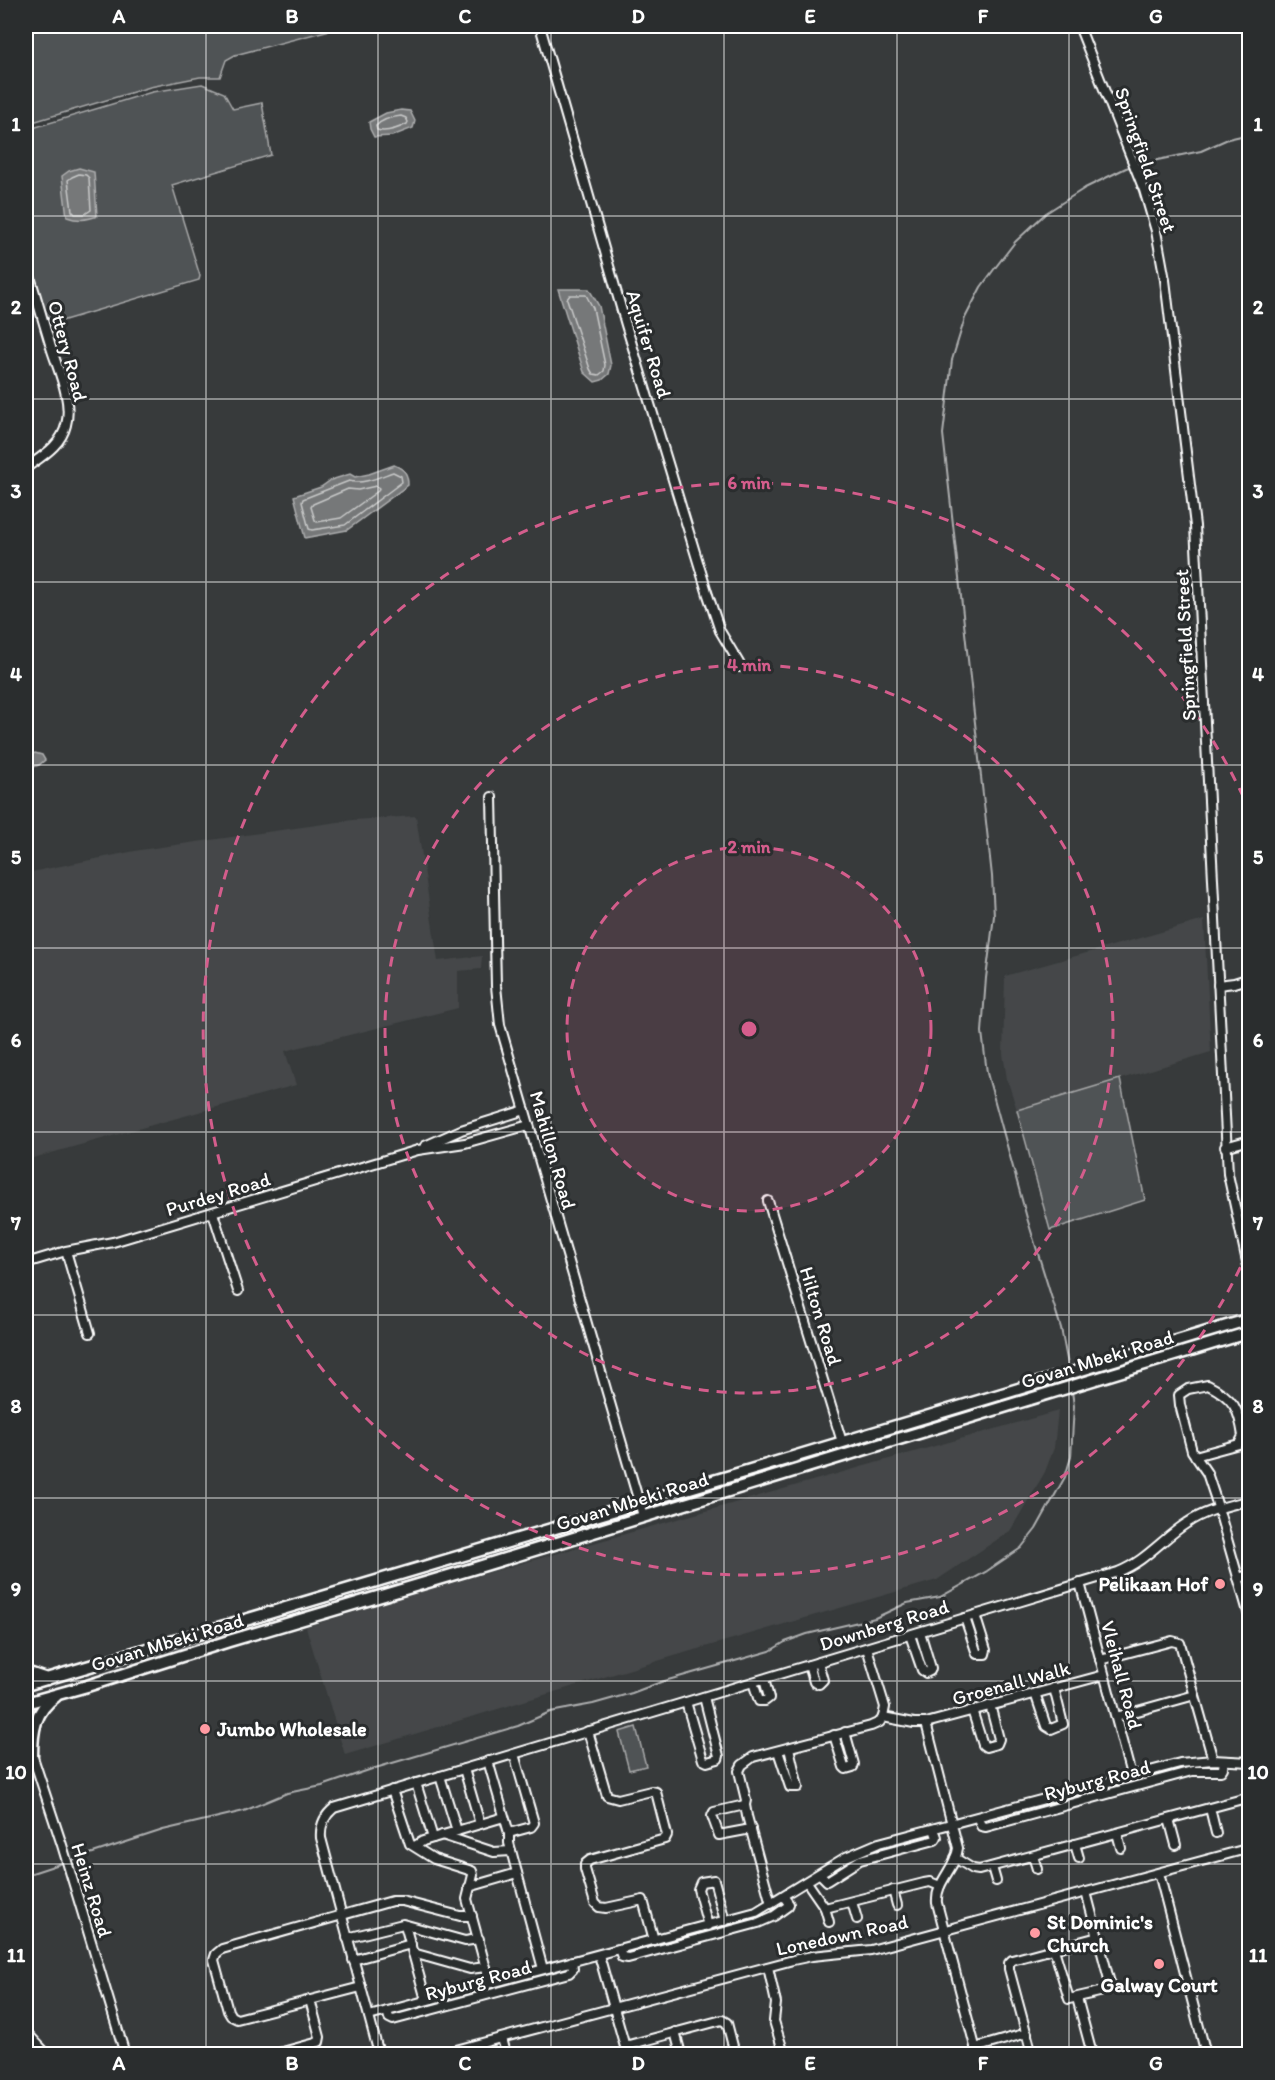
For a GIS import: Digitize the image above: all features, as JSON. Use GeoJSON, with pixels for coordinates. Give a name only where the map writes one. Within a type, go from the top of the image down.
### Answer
{"type":"FeatureCollection","features":[{"type":"Feature","properties":{"kind":"highway"},"geometry":{"type":"LineString","coordinates":[[26,2035],[44,2055]]}},
{"type":"Feature","properties":{"kind":"main road","name":"Govan Mbeki Road"},"geometry":{"type":"LineString","coordinates":[[26,1685],[1250,1319]]}},
{"type":"Feature","properties":{"kind":"main road","name":"Govan Mbeki Road"},"geometry":{"type":"LineString","coordinates":[[26,1703],[1250,1332]]}},
{"type":"Feature","properties":{"kind":"main road"},"geometry":{"type":"LineString","coordinates":[[26,1672],[47,1679]]}},
{"type":"Feature","properties":{"kind":"main road"},"geometry":{"type":"LineString","coordinates":[[32,1756],[33,1733],[37,1717],[45,1705],[61,1693]]}},
{"type":"Feature","properties":{"kind":"street","name":"Aquifer Road"},"geometry":{"type":"LineString","coordinates":[[540,26],[623,315],[708,595],[720,631],[740,667]]}},
{"type":"Feature","properties":{"kind":"street","name":"Springfield Street"},"geometry":{"type":"LineString","coordinates":[[1079,26],[1139,176],[1152,215],[1164,271],[1195,526],[1225,1147],[1230,1192],[1250,1276]]}},
{"type":"Feature","properties":{"kind":"street","name":"Ottery Road"},"geometry":{"type":"LineString","coordinates":[[26,263],[64,388],[68,417],[60,440],[46,454],[26,468]]}},
{"type":"Feature","properties":{"kind":"street","name":"Mahillon Road"},"geometry":{"type":"LineString","coordinates":[[492,797],[497,1011],[643,1516]]}},
{"type":"Feature","properties":{"kind":"street"},"geometry":{"type":"LineString","coordinates":[[1218,985],[1250,978]]}},
{"type":"Feature","properties":{"kind":"street","name":"Purdey Road"},"geometry":{"type":"LineString","coordinates":[[26,1263],[66,1251],[113,1242],[213,1213],[418,1150],[461,1130],[525,1110]]}},
{"type":"Feature","properties":{"kind":"street","name":"Purdey Road"},"geometry":{"type":"LineString","coordinates":[[418,1150],[465,1143],[529,1125]]}},
{"type":"Feature","properties":{"kind":"street"},"geometry":{"type":"LineString","coordinates":[[1225,1147],[1250,1140]]}},
{"type":"Feature","properties":{"kind":"street","name":"Hilton Road"},"geometry":{"type":"LineString","coordinates":[[768,1201],[842,1442]]}},
{"type":"Feature","properties":{"kind":"street"},"geometry":{"type":"LineString","coordinates":[[213,1213],[238,1291]]}},
{"type":"Feature","properties":{"kind":"street"},"geometry":{"type":"LineString","coordinates":[[66,1251],[90,1333]]}},
{"type":"Feature","properties":{"kind":"street"},"geometry":{"type":"LineString","coordinates":[[1195,1456],[1239,1444],[1243,1436],[1238,1412],[1232,1401],[1208,1385],[1188,1389],[1179,1395],[1180,1405],[1195,1456],[1210,1481],[1250,1619]]}},
{"type":"Feature","properties":{"kind":"street","name":"Downberg Road"},"geometry":{"type":"LineString","coordinates":[[341,1915],[321,1838],[324,1820],[334,1808],[1119,1572],[1131,1567],[1185,1524],[1200,1515],[1250,1500]]}},
{"type":"Feature","properties":{"kind":"street"},"geometry":{"type":"LineString","coordinates":[[1238,1578],[1250,1575]]}},
{"type":"Feature","properties":{"kind":"street","name":"Vleihall Road"},"geometry":{"type":"LineString","coordinates":[[1080,1583],[1131,1775]]}},
{"type":"Feature","properties":{"kind":"street"},"geometry":{"type":"LineString","coordinates":[[965,1618],[977,1654],[985,1654],[986,1650],[975,1614]]}},
{"type":"Feature","properties":{"kind":"street"},"geometry":{"type":"LineString","coordinates":[[909,1635],[922,1671],[926,1673],[931,1669],[920,1632]]}},
{"type":"Feature","properties":{"kind":"street"},"geometry":{"type":"LineString","coordinates":[[1100,1660],[1164,1642],[1176,1641],[1182,1647],[1213,1760]]}},
{"type":"Feature","properties":{"kind":"street"},"geometry":{"type":"LineString","coordinates":[[771,1904],[745,1805],[747,1800],[739,1771],[741,1766],[753,1758],[876,1724],[883,1717],[885,1707],[867,1648]]}},
{"type":"Feature","properties":{"kind":"street"},"geometry":{"type":"LineString","coordinates":[[809,1665],[814,1682],[819,1684],[824,1680],[819,1662]]}},
{"type":"Feature","properties":{"kind":"street","name":"Groenall Walk"},"geometry":{"type":"LineString","coordinates":[[883,1717],[914,1723],[926,1722],[1104,1675]]}},
{"type":"Feature","properties":{"kind":"street"},"geometry":{"type":"LineString","coordinates":[[753,1682],[759,1701],[765,1701],[769,1698],[764,1679]]}},
{"type":"Feature","properties":{"kind":"street"},"geometry":{"type":"LineString","coordinates":[[1035,1693],[1046,1726],[1051,1729],[1063,1724],[1054,1688]]}},
{"type":"Feature","properties":{"kind":"street"},"geometry":{"type":"LineString","coordinates":[[1116,1717],[1195,1695]]}},
{"type":"Feature","properties":{"kind":"street"},"geometry":{"type":"LineString","coordinates":[[686,1702],[703,1760],[707,1762],[718,1759],[704,1697]]}},
{"type":"Feature","properties":{"kind":"street"},"geometry":{"type":"LineString","coordinates":[[972,1710],[983,1745],[986,1747],[997,1744],[999,1739],[990,1705]]}},
{"type":"Feature","properties":{"kind":"street"},"geometry":{"type":"LineString","coordinates":[[926,1722],[958,1848],[956,1858],[940,1886],[936,1903],[976,2051],[1027,2033]]}},
{"type":"Feature","properties":{"kind":"street"},"geometry":{"type":"LineString","coordinates":[[588,1731],[607,1796],[618,1799],[651,1791],[656,1792],[667,1835],[665,1839],[590,1860],[585,1864],[598,1907],[606,1908],[643,1900],[654,1940]]}},
{"type":"Feature","properties":{"kind":"street"},"geometry":{"type":"LineString","coordinates":[[834,1736],[844,1767],[846,1769],[853,1767],[845,1732]]}},
{"type":"Feature","properties":{"kind":"street","name":"Heinz Road"},"geometry":{"type":"LineString","coordinates":[[26,1736],[62,1845],[125,2055]]}},
{"type":"Feature","properties":{"kind":"street"},"geometry":{"type":"LineString","coordinates":[[778,1750],[790,1787],[798,1787],[789,1748]]}},
{"type":"Feature","properties":{"kind":"street"},"geometry":{"type":"LineString","coordinates":[[509,1833],[531,1827],[534,1823],[514,1754]]}},
{"type":"Feature","properties":{"kind":"street","name":"Ryburg Road"},"geometry":{"type":"LineString","coordinates":[[369,2016],[756,1912],[859,1850],[1180,1762],[1213,1760],[1250,1762]]}},
{"type":"Feature","properties":{"kind":"street"},"geometry":{"type":"LineString","coordinates":[[488,1761],[509,1833],[511,1851],[543,1969]]}},
{"type":"Feature","properties":{"kind":"street","name":"Ryburg Road"},"geometry":{"type":"LineString","coordinates":[[978,1818],[981,1826],[986,1827],[1192,1772],[1221,1770],[1224,1761]]}},
{"type":"Feature","properties":{"kind":"street"},"geometry":{"type":"LineString","coordinates":[[464,1769],[480,1824]]}},
{"type":"Feature","properties":{"kind":"street"},"geometry":{"type":"LineString","coordinates":[[440,1776],[457,1831]]}},
{"type":"Feature","properties":{"kind":"street"},"geometry":{"type":"LineString","coordinates":[[416,1783],[433,1838]]}},
{"type":"Feature","properties":{"kind":"street"},"geometry":{"type":"LineString","coordinates":[[392,1790],[408,1841],[425,1855],[472,1871],[467,1899],[490,1983]]}},
{"type":"Feature","properties":{"kind":"street"},"geometry":{"type":"LineString","coordinates":[[956,1858],[973,1869],[992,1866],[1250,1797]]}},
{"type":"Feature","properties":{"kind":"street"},"geometry":{"type":"LineString","coordinates":[[745,1805],[714,1812],[712,1816],[719,1835],[751,1829]]}},
{"type":"Feature","properties":{"kind":"street"},"geometry":{"type":"LineString","coordinates":[[1210,1808],[1216,1833]]}},
{"type":"Feature","properties":{"kind":"street"},"geometry":{"type":"LineString","coordinates":[[415,1846],[442,1835],[504,1817]]}},
{"type":"Feature","properties":{"kind":"street"},"geometry":{"type":"LineString","coordinates":[[1169,1819],[1176,1845]]}},
{"type":"Feature","properties":{"kind":"street"},"geometry":{"type":"LineString","coordinates":[[1117,1833],[1121,1848]]}},
{"type":"Feature","properties":{"kind":"street"},"geometry":{"type":"LineString","coordinates":[[442,1835],[494,1851],[511,1851]]}},
{"type":"Feature","properties":{"kind":"street"},"geometry":{"type":"LineString","coordinates":[[1075,1844],[1079,1858]]}},
{"type":"Feature","properties":{"kind":"street","name":"Lonedown Road"},"geometry":{"type":"LineString","coordinates":[[441,2055],[812,1956],[871,1950],[1250,1848]]}},
{"type":"Feature","properties":{"kind":"street"},"geometry":{"type":"LineString","coordinates":[[1033,1856],[1037,1869]]}},
{"type":"Feature","properties":{"kind":"street"},"geometry":{"type":"LineString","coordinates":[[992,1866],[996,1881]]}},
{"type":"Feature","properties":{"kind":"street"},"geometry":{"type":"LineString","coordinates":[[469,1887],[517,1873]]}},
{"type":"Feature","properties":{"kind":"street"},"geometry":{"type":"LineString","coordinates":[[1159,1873],[1206,2055]]}},
{"type":"Feature","properties":{"kind":"street"},"geometry":{"type":"LineString","coordinates":[[708,1926],[698,1889],[700,1882],[714,1880],[725,1921]]}},
{"type":"Feature","properties":{"kind":"street"},"geometry":{"type":"LineString","coordinates":[[807,1882],[825,1908],[829,1922]]}},
{"type":"Feature","properties":{"kind":"street"},"geometry":{"type":"LineString","coordinates":[[825,1908],[926,1882],[940,1886]]}},
{"type":"Feature","properties":{"kind":"street"},"geometry":{"type":"LineString","coordinates":[[894,1890],[897,1905]]}},
{"type":"Feature","properties":{"kind":"street"},"geometry":{"type":"LineString","coordinates":[[1054,1949],[1067,1997],[1070,1999],[1108,1990],[1112,1986],[1086,1892]]}},
{"type":"Feature","properties":{"kind":"street","name":"Ryburg Road"},"geometry":{"type":"LineString","coordinates":[[619,1949],[622,1957],[628,1958],[765,1920],[788,1906],[784,1897]]}},
{"type":"Feature","properties":{"kind":"street"},"geometry":{"type":"LineString","coordinates":[[361,1987],[237,2019],[228,2011],[214,1960],[222,1949],[397,1900],[460,1916],[472,1916]]}},
{"type":"Feature","properties":{"kind":"street"},"geometry":{"type":"LineString","coordinates":[[852,1902],[857,1919]]}},
{"type":"Feature","properties":{"kind":"street"},"geometry":{"type":"LineString","coordinates":[[341,1915],[379,2055]]}},
{"type":"Feature","properties":{"kind":"street"},"geometry":{"type":"LineString","coordinates":[[347,1938],[405,1925],[465,1941],[479,1939]]}},
{"type":"Feature","properties":{"kind":"street"},"geometry":{"type":"LineString","coordinates":[[405,1925],[426,2000]]}},
{"type":"Feature","properties":{"kind":"street"},"geometry":{"type":"LineString","coordinates":[[1032,2055],[1008,1965],[1012,1960],[1098,1937]]}},
{"type":"Feature","properties":{"kind":"street"},"geometry":{"type":"LineString","coordinates":[[353,1960],[411,1944]]}},
{"type":"Feature","properties":{"kind":"street"},"geometry":{"type":"LineString","coordinates":[[413,1953],[470,1969],[486,1967]]}},
{"type":"Feature","properties":{"kind":"street"},"geometry":{"type":"LineString","coordinates":[[599,1954],[626,2050],[675,2032],[723,2020],[727,2023],[735,2055]]}},
{"type":"Feature","properties":{"kind":"street","name":"Ryburg Road"},"geometry":{"type":"LineString","coordinates":[[387,2011],[389,2019],[393,2020],[557,1976],[573,1971],[572,1961]]}},
{"type":"Feature","properties":{"kind":"street"},"geometry":{"type":"LineString","coordinates":[[768,1967],[776,2003],[773,2019],[783,2055]]}},
{"type":"Feature","properties":{"kind":"street"},"geometry":{"type":"LineString","coordinates":[[1077,1998],[1092,2055]]}},
{"type":"Feature","properties":{"kind":"street"},"geometry":{"type":"LineString","coordinates":[[275,2055],[318,2042],[320,2037],[310,2000]]}},
{"type":"Feature","properties":{"kind":"street"},"geometry":{"type":"LineString","coordinates":[[675,2032],[681,2055]]}},
{"type":"Feature","properties":{"kind":"street"},"geometry":{"type":"LineString","coordinates":[[502,2038],[506,2055]]}},
{"type":"Feature","properties":{"kind":"shaded area"},"geometry":{"type":"Polygon","coordinates":[[[26,26],[345,26],[235,55],[226,60],[220,77],[200,77],[150,87],[26,124],[26,26]]]}},
{"type":"Feature","properties":{"kind":"shaded area"},"geometry":{"type":"Polygon","coordinates":[[[202,84],[224,93],[233,109],[262,103],[271,155],[172,185],[200,276],[199,280],[48,325],[26,248],[26,130],[152,92],[202,84]]]}},
{"type":"Feature","properties":{"kind":"shaded area"},"geometry":{"type":"Polygon","coordinates":[[[416,816],[438,961],[482,956],[481,969],[458,971],[458,1008],[285,1051],[296,1085],[26,1160],[26,873],[140,850],[352,820],[416,816]]]}},
{"type":"Feature","properties":{"kind":"shaded area"},"geometry":{"type":"Polygon","coordinates":[[[1204,920],[1211,1052],[1017,1110],[1007,1079],[1003,1054],[1005,976],[1204,920]]]}},
{"type":"Feature","properties":{"kind":"shaded area"},"geometry":{"type":"Polygon","coordinates":[[[1120,1079],[1145,1200],[1050,1230],[1017,1110],[1120,1079]]]}},
{"type":"Feature","properties":{"kind":"shaded area"},"geometry":{"type":"Polygon","coordinates":[[[1058,1411],[1054,1448],[1045,1472],[1010,1531],[937,1580],[345,1755],[306,1627],[428,1590],[1058,1411]]]}},
{"type":"Feature","properties":{"kind":"shaded area"},"geometry":{"type":"Polygon","coordinates":[[[636,1727],[646,1766],[629,1770],[619,1732],[636,1727]]]}},
{"type":"Feature","properties":{"kind":"water"},"geometry":{"type":"Polygon","coordinates":[[[410,111],[415,121],[413,128],[392,136],[374,137],[369,122],[386,113],[410,111]]]}},
{"type":"Feature","properties":{"kind":"water"},"geometry":{"type":"Polygon","coordinates":[[[79,168],[94,172],[97,216],[82,220],[67,217],[62,176],[79,168]]]}},
{"type":"Feature","properties":{"kind":"water"},"geometry":{"type":"Polygon","coordinates":[[[558,289],[589,289],[599,306],[611,365],[609,374],[602,380],[595,382],[584,372],[558,289]]]}},
{"type":"Feature","properties":{"kind":"water"},"geometry":{"type":"Polygon","coordinates":[[[394,465],[405,472],[408,485],[347,530],[305,538],[294,496],[350,474],[355,477],[394,465]]]}},
{"type":"Feature","properties":{"kind":"water"},"geometry":{"type":"Polygon","coordinates":[[[35,753],[42,755],[45,760],[39,765],[26,769],[26,757],[35,753]]]}},
{"type":"Feature","properties":{"kind":"waterway"},"geometry":{"type":"LineString","coordinates":[[1069,1370],[1061,1328],[1027,1218],[987,1073],[982,1032],[994,916],[992,876],[943,434],[952,360],[965,318],[981,287],[1015,242],[1046,213],[1085,188],[1126,168],[1201,151],[1228,139],[1250,134]]}},
{"type":"Feature","properties":{"kind":"waterway"},"geometry":{"type":"LineString","coordinates":[[26,1875],[163,1830],[244,1811],[287,1793],[322,1786],[518,1726],[550,1712],[593,1704],[770,1651],[785,1642],[807,1634],[875,1618],[907,1603],[940,1597],[987,1571],[1021,1548],[1036,1529],[1065,1477],[1071,1457],[1074,1406],[1072,1391]]}},
{"type":"Feature","properties":{"kind":"place","name":"Pelikaan Hof"},"geometry":{"type":"Point","coordinates":[1220,1584]}},
{"type":"Feature","properties":{"kind":"place","name":"Jumbo Wholesale"},"geometry":{"type":"Point","coordinates":[205,1729]}},
{"type":"Feature","properties":{"kind":"place","name":"St Dominic's Church"},"geometry":{"type":"Point","coordinates":[1035,1933]}},
{"type":"Feature","properties":{"kind":"place","name":"Galway Court"},"geometry":{"type":"Point","coordinates":[1159,1964]}}]}
